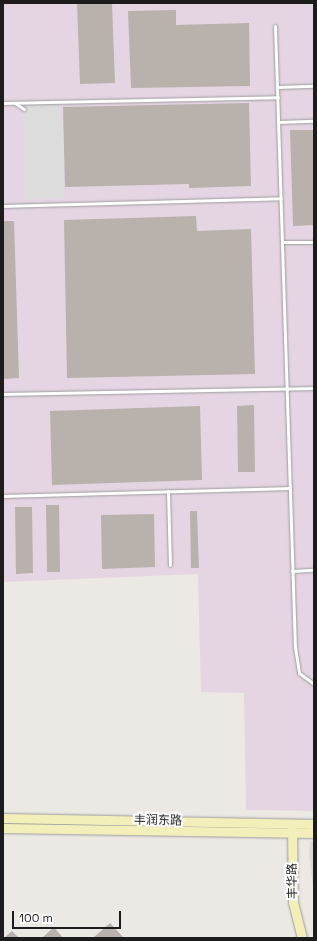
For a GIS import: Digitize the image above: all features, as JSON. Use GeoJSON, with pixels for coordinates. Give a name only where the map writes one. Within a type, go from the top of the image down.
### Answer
{"type":"FeatureCollection","features":[{"type":"Feature","properties":{"kind":"street","name":"丰润东路"},"geometry":{"type":"LineString","coordinates":[[3,818],[314,824]]}},
{"type":"Feature","properties":{"kind":"street","name":"丰华路"},"geometry":{"type":"LineString","coordinates":[[289,824],[287,902],[297,938]]}},
{"type":"Feature","properties":{"kind":"street","name":"丰润东路"},"geometry":{"type":"LineString","coordinates":[[3,828],[314,834]]}},
{"type":"Feature","properties":{"kind":"street","name":"丰华路"},"geometry":{"type":"LineString","coordinates":[[289,833],[292,902],[302,938]]}},
{"type":"Feature","properties":{"kind":"lane"},"geometry":{"type":"LineString","coordinates":[[275,26],[292,571],[297,667],[304,677],[314,684]]}},
{"type":"Feature","properties":{"kind":"lane"},"geometry":{"type":"LineString","coordinates":[[277,87],[314,86]]}},
{"type":"Feature","properties":{"kind":"lane"},"geometry":{"type":"LineString","coordinates":[[3,103],[278,97]]}},
{"type":"Feature","properties":{"kind":"lane"},"geometry":{"type":"LineString","coordinates":[[15,103],[24,109]]}},
{"type":"Feature","properties":{"kind":"lane"},"geometry":{"type":"LineString","coordinates":[[278,122],[314,121]]}},
{"type":"Feature","properties":{"kind":"lane"},"geometry":{"type":"LineString","coordinates":[[3,206],[281,198]]}},
{"type":"Feature","properties":{"kind":"lane"},"geometry":{"type":"LineString","coordinates":[[282,242],[314,242]]}},
{"type":"Feature","properties":{"kind":"lane"},"geometry":{"type":"LineString","coordinates":[[3,394],[314,388]]}},
{"type":"Feature","properties":{"kind":"lane"},"geometry":{"type":"LineString","coordinates":[[3,496],[290,488]]}},
{"type":"Feature","properties":{"kind":"lane"},"geometry":{"type":"LineString","coordinates":[[168,491],[170,565]]}},
{"type":"Feature","properties":{"kind":"lane"},"geometry":{"type":"LineString","coordinates":[[292,571],[314,570]]}},
{"type":"Feature","properties":{"kind":"shaded area"},"geometry":{"type":"Polygon","coordinates":[[[3,3],[314,3],[314,811],[246,810],[244,693],[201,692],[198,574],[3,582],[3,3]]]}},
{"type":"Feature","properties":{"kind":"shaded area"},"geometry":{"type":"Polygon","coordinates":[[[62,104],[64,198],[25,200],[22,112],[26,106],[62,104]]]}},
{"type":"Feature","properties":{"kind":"shaded area"},"geometry":{"type":"Polygon","coordinates":[[[310,842],[314,842],[314,894],[309,854],[310,842]]]}},
{"type":"Feature","properties":{"kind":"building"},"geometry":{"type":"Polygon","coordinates":[[[77,3],[112,3],[115,83],[80,84],[77,3]]]}},
{"type":"Feature","properties":{"kind":"building"},"geometry":{"type":"Polygon","coordinates":[[[176,10],[176,25],[249,23],[250,86],[131,88],[128,11],[176,10]]]}},
{"type":"Feature","properties":{"kind":"building"},"geometry":{"type":"Polygon","coordinates":[[[249,103],[251,186],[189,188],[189,184],[65,187],[63,107],[249,103]]]}},
{"type":"Feature","properties":{"kind":"building"},"geometry":{"type":"Polygon","coordinates":[[[290,130],[314,130],[314,225],[293,226],[290,130]]]}},
{"type":"Feature","properties":{"kind":"building"},"geometry":{"type":"Polygon","coordinates":[[[196,216],[197,231],[251,229],[255,374],[67,378],[64,220],[196,216]]]}},
{"type":"Feature","properties":{"kind":"building"},"geometry":{"type":"Polygon","coordinates":[[[3,221],[14,221],[19,378],[3,379],[3,221]]]}},
{"type":"Feature","properties":{"kind":"building"},"geometry":{"type":"Polygon","coordinates":[[[254,405],[255,472],[238,472],[237,406],[254,405]]]}},
{"type":"Feature","properties":{"kind":"building"},"geometry":{"type":"Polygon","coordinates":[[[200,406],[202,480],[52,485],[50,411],[200,406]]]}},
{"type":"Feature","properties":{"kind":"building"},"geometry":{"type":"Polygon","coordinates":[[[46,505],[59,505],[60,572],[47,572],[46,505]]]}},
{"type":"Feature","properties":{"kind":"building"},"geometry":{"type":"Polygon","coordinates":[[[15,507],[32,507],[33,573],[16,574],[15,507]]]}},
{"type":"Feature","properties":{"kind":"building"},"geometry":{"type":"Polygon","coordinates":[[[190,511],[197,511],[199,568],[191,568],[190,511]]]}},
{"type":"Feature","properties":{"kind":"building"},"geometry":{"type":"Polygon","coordinates":[[[154,514],[155,567],[102,569],[101,515],[154,514]]]}},
{"type":"Feature","properties":{"kind":"building"},"geometry":{"type":"Polygon","coordinates":[[[110,923],[124,938],[93,938],[110,923]]]}},
{"type":"Feature","properties":{"kind":"building"},"geometry":{"type":"Polygon","coordinates":[[[54,927],[63,938],[42,938],[54,927]]]}},
{"type":"Feature","properties":{"kind":"building"},"geometry":{"type":"Polygon","coordinates":[[[12,931],[19,938],[4,938],[12,931]]]}}]}
